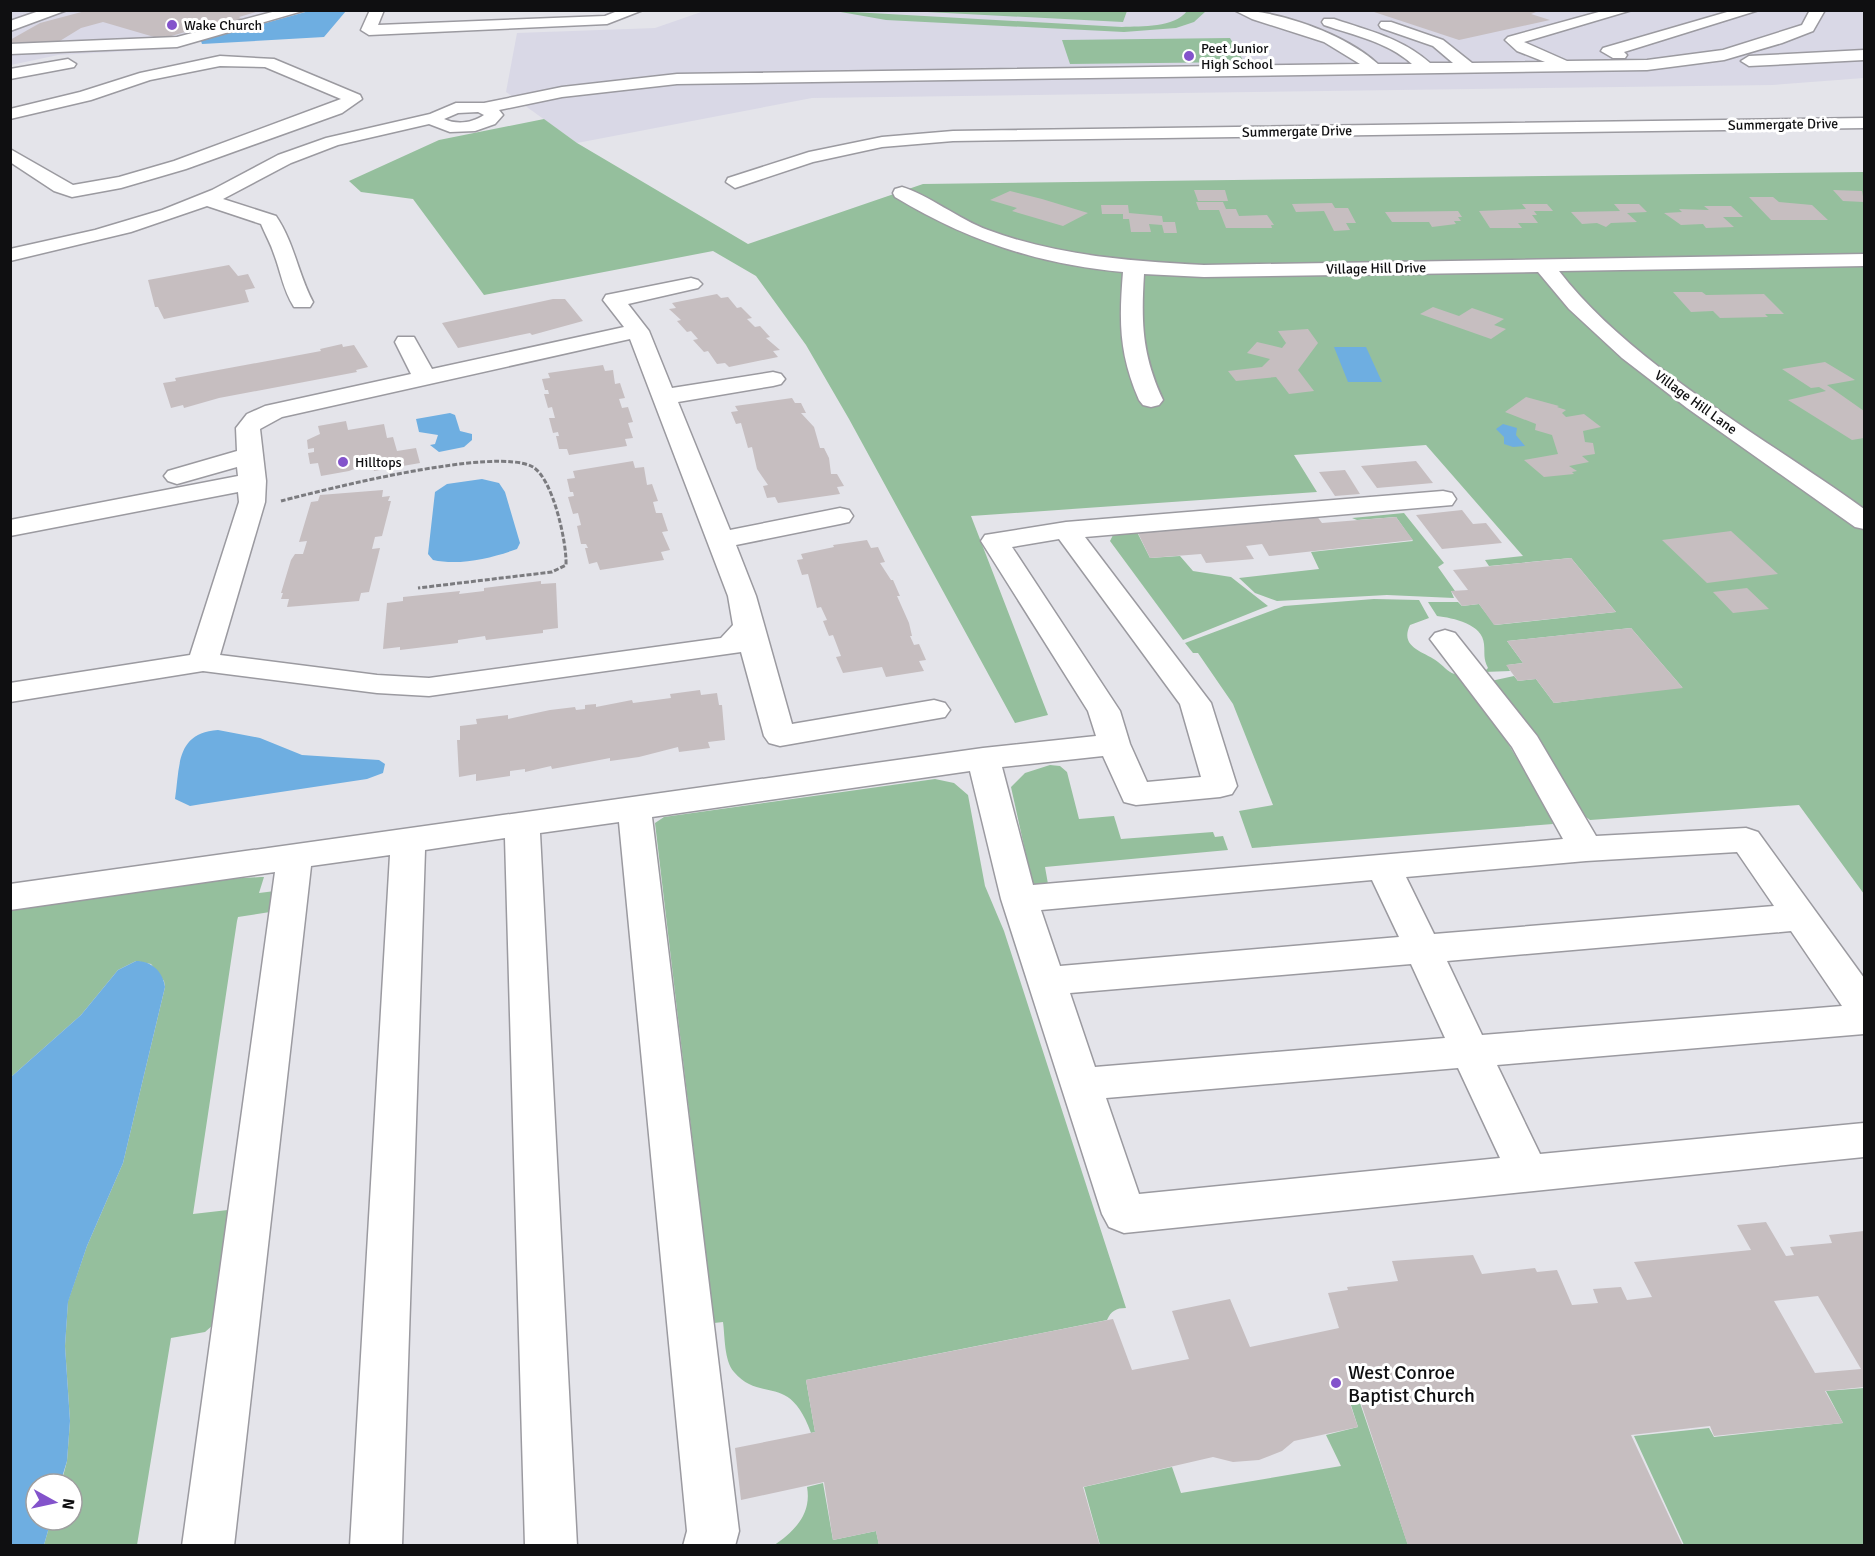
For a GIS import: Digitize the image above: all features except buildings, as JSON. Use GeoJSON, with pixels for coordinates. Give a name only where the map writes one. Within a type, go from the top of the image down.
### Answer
{"type":"FeatureCollection","features":[{"type":"Feature","properties":{"kind":"street"},"geometry":{"type":"LineString","coordinates":[[10,27],[60,10]]}},
{"type":"Feature","properties":{"kind":"street"},"geometry":{"type":"LineString","coordinates":[[10,48],[177,42],[299,10]]}},
{"type":"Feature","properties":{"kind":"street"},"geometry":{"type":"LineString","coordinates":[[377,10],[369,30],[607,20],[636,10]]}},
{"type":"Feature","properties":{"kind":"street"},"geometry":{"type":"LineString","coordinates":[[1241,10],[1317,36],[1365,59],[1374,69]]}},
{"type":"Feature","properties":{"kind":"street"},"geometry":{"type":"LineString","coordinates":[[1337,10],[1438,43],[1469,68]]}},
{"type":"Feature","properties":{"kind":"street"},"geometry":{"type":"LineString","coordinates":[[1566,68],[1551,57],[1521,47],[1513,40],[1625,10]]}},
{"type":"Feature","properties":{"kind":"street"},"geometry":{"type":"LineString","coordinates":[[1566,68],[1569,61],[1752,10]]}},
{"type":"Feature","properties":{"kind":"street"},"geometry":{"type":"LineString","coordinates":[[1610,51],[1647,65],[1724,55],[1778,40],[1808,28],[1818,10]]}},
{"type":"Feature","properties":{"kind":"street"},"geometry":{"type":"LineString","coordinates":[[1314,17],[1392,44],[1407,51],[1426,68]]}},
{"type":"Feature","properties":{"kind":"street"},"geometry":{"type":"LineString","coordinates":[[1535,51],[1564,45]]}},
{"type":"Feature","properties":{"kind":"street"},"geometry":{"type":"LineString","coordinates":[[10,255],[134,225],[206,200],[304,158],[441,122],[439,114],[459,108],[489,112],[569,97],[578,92],[647,80],[1426,68],[1566,68],[1864,55]]}},
{"type":"Feature","properties":{"kind":"street"},"geometry":{"type":"LineString","coordinates":[[10,114],[85,96],[146,76],[220,61],[268,62],[354,99],[336,108],[160,171],[72,191],[61,188],[10,154]]}},
{"type":"Feature","properties":{"kind":"street"},"geometry":{"type":"LineString","coordinates":[[10,74],[66,64],[123,63],[137,67],[146,76]]}},
{"type":"Feature","properties":{"kind":"street","name":"Summergate Drive"},"geometry":{"type":"LineString","coordinates":[[735,182],[809,157],[882,142],[953,136],[1864,123]]}},
{"type":"Feature","properties":{"kind":"street"},"geometry":{"type":"LineString","coordinates":[[243,142],[304,158]]}},
{"type":"Feature","properties":{"kind":"street"},"geometry":{"type":"LineString","coordinates":[[10,269],[146,234],[227,206],[304,158]]}},
{"type":"Feature","properties":{"kind":"street","name":"Village Hill Drive"},"geometry":{"type":"LineString","coordinates":[[902,193],[948,220],[1011,245],[1060,257],[1134,268],[1204,271],[1864,260]]}},
{"type":"Feature","properties":{"kind":"street"},"geometry":{"type":"LineString","coordinates":[[206,200],[269,220],[302,302]]}},
{"type":"Feature","properties":{"kind":"street","name":"Village Hill Lane"},"geometry":{"type":"LineString","coordinates":[[1545,265],[1550,274],[1586,313],[1623,348],[1686,396],[1864,521]]}},
{"type":"Feature","properties":{"kind":"street"},"geometry":{"type":"LineString","coordinates":[[1134,268],[1129,337],[1137,371],[1151,400]]}},
{"type":"Feature","properties":{"kind":"street"},"geometry":{"type":"LineString","coordinates":[[691,284],[614,300],[638,331],[742,596],[748,625],[780,736],[934,710]]}},
{"type":"Feature","properties":{"kind":"street"},"geometry":{"type":"LineString","coordinates":[[203,662],[251,481],[249,428],[256,419],[273,411],[638,331]]}},
{"type":"Feature","properties":{"kind":"street"},"geometry":{"type":"LineString","coordinates":[[406,342],[425,378]]}},
{"type":"Feature","properties":{"kind":"street"},"geometry":{"type":"LineString","coordinates":[[664,397],[773,379]]}},
{"type":"Feature","properties":{"kind":"street"},"geometry":{"type":"LineString","coordinates":[[10,510],[129,489],[251,481]]}},
{"type":"Feature","properties":{"kind":"street"},"geometry":{"type":"LineString","coordinates":[[10,528],[251,481]]}},
{"type":"Feature","properties":{"kind":"street"},"geometry":{"type":"LineString","coordinates":[[1065,530],[1195,703],[1220,786],[1136,795],[1114,744],[1104,711],[995,541],[1065,530],[1443,499]]}},
{"type":"Feature","properties":{"kind":"street"},"geometry":{"type":"LineString","coordinates":[[720,540],[840,516]]}},
{"type":"Feature","properties":{"kind":"street"},"geometry":{"type":"LineString","coordinates":[[10,693],[203,662],[377,684],[429,687],[729,646],[741,638],[748,625]]}},
{"type":"Feature","properties":{"kind":"street"},"geometry":{"type":"LineString","coordinates":[[1445,639],[1526,743],[1586,849]]}},
{"type":"Feature","properties":{"kind":"street"},"geometry":{"type":"LineString","coordinates":[[10,897],[984,759],[1114,744]]}},
{"type":"Feature","properties":{"kind":"street"},"geometry":{"type":"LineString","coordinates":[[984,759],[1020,899],[1124,1214],[1864,1140]]}},
{"type":"Feature","properties":{"kind":"street"},"geometry":{"type":"LineString","coordinates":[[634,808],[713,1531],[709,1545]]}},
{"type":"Feature","properties":{"kind":"street"},"geometry":{"type":"LineString","coordinates":[[522,825],[551,1545]]}},
{"type":"Feature","properties":{"kind":"street"},"geometry":{"type":"LineString","coordinates":[[376,1545],[408,840]]}},
{"type":"Feature","properties":{"kind":"street"},"geometry":{"type":"LineString","coordinates":[[1020,899],[1586,849],[1746,840],[1864,1007]]}},
{"type":"Feature","properties":{"kind":"street"},"geometry":{"type":"LineString","coordinates":[[208,1545],[296,856]]}},
{"type":"Feature","properties":{"kind":"street"},"geometry":{"type":"LineString","coordinates":[[1384,867],[1528,1174]]}},
{"type":"Feature","properties":{"kind":"street"},"geometry":{"type":"LineString","coordinates":[[1047,981],[1801,917]]}},
{"type":"Feature","properties":{"kind":"street"},"geometry":{"type":"LineString","coordinates":[[1081,1084],[1864,1019]]}},
{"type":"Feature","properties":{"kind":"path"},"geometry":{"type":"LineString","coordinates":[[251,481],[307,496],[344,484],[488,460],[503,460],[527,465],[544,477],[565,542],[566,565],[552,572],[418,588]]}},
{"type":"Feature","properties":{"kind":"shaded area"},"geometry":{"type":"Polygon","coordinates":[[[11,11],[309,11],[168,49],[58,55],[11,65],[11,11]]]}},
{"type":"Feature","properties":{"kind":"shaded area","name":"Peet Junior High School"},"geometry":{"type":"Polygon","coordinates":[[[704,11],[1864,11],[1864,78],[1773,85],[812,98],[577,143],[506,92],[517,33],[655,28],[704,11]]]}},
{"type":"Feature","properties":{"kind":"green space"},"geometry":{"type":"Polygon","coordinates":[[[835,11],[1122,27],[1157,25],[1174,21],[1187,11],[1206,11],[1194,22],[1176,28],[1124,32],[886,20],[835,11]]]}},
{"type":"Feature","properties":{"kind":"green space"},"geometry":{"type":"Polygon","coordinates":[[[908,11],[1127,11],[1123,22],[908,11]]]}},
{"type":"Feature","properties":{"kind":"green space"},"geometry":{"type":"Polygon","coordinates":[[[1230,38],[1244,62],[1070,64],[1062,40],[1230,38]]]}},
{"type":"Feature","properties":{"kind":"green space"},"geometry":{"type":"Polygon","coordinates":[[[544,119],[577,143],[748,244],[923,184],[1864,172],[1864,894],[1799,805],[1590,820],[1586,817],[1491,681],[1514,676],[1518,681],[1536,679],[1554,703],[1682,687],[1631,628],[1507,641],[1523,663],[1507,665],[1510,671],[1484,672],[1488,668],[1484,644],[1478,631],[1466,623],[1437,616],[1428,602],[1458,602],[1462,606],[1479,604],[1495,625],[1616,612],[1571,558],[1489,566],[1485,560],[1523,556],[1426,445],[1294,455],[1317,492],[971,516],[1048,715],[1015,723],[849,419],[806,345],[756,276],[713,251],[484,295],[413,199],[361,192],[349,181],[439,140],[544,119]]]}},
{"type":"Feature","properties":{"kind":"green space"},"geometry":{"type":"Polygon","coordinates":[[[1404,513],[1444,563],[1438,567],[1455,591],[1451,591],[1454,598],[1387,595],[1277,601],[1255,593],[1239,578],[1319,569],[1311,552],[1413,541],[1396,517],[1357,520],[1352,518],[1404,513]]]}},
{"type":"Feature","properties":{"kind":"green space"},"geometry":{"type":"Polygon","coordinates":[[[1134,526],[1150,558],[1180,556],[1193,571],[1231,577],[1268,606],[1183,640],[1110,541],[1113,535],[1134,526]]]}},
{"type":"Feature","properties":{"kind":"green space"},"geometry":{"type":"Polygon","coordinates":[[[1374,599],[1419,600],[1429,618],[1410,625],[1407,633],[1410,644],[1449,672],[1458,675],[1500,730],[1549,812],[1553,824],[1252,848],[1239,811],[1273,805],[1233,704],[1198,653],[1193,653],[1185,643],[1284,606],[1374,599]]]}},
{"type":"Feature","properties":{"kind":"green space"},"geometry":{"type":"Polygon","coordinates":[[[1050,765],[1060,766],[1067,772],[1079,819],[1114,816],[1121,839],[1213,832],[1215,837],[1223,836],[1228,850],[1045,867],[1048,884],[1033,887],[1011,787],[1025,773],[1050,765]]]}},
{"type":"Feature","properties":{"kind":"green space"},"geometry":{"type":"Polygon","coordinates":[[[935,779],[954,783],[968,795],[985,886],[1004,931],[1126,1308],[1114,1311],[1107,1320],[806,1380],[815,1432],[811,1433],[793,1402],[784,1395],[744,1381],[734,1372],[727,1355],[723,1322],[714,1323],[655,823],[664,817],[935,779]]]}},
{"type":"Feature","properties":{"kind":"green space"},"geometry":{"type":"Polygon","coordinates":[[[264,877],[259,893],[275,891],[270,912],[238,917],[193,1214],[228,1210],[230,1214],[213,1325],[205,1332],[171,1338],[137,1545],[44,1545],[48,1532],[84,1532],[84,1472],[64,1472],[70,1421],[65,1346],[68,1301],[87,1246],[123,1163],[165,987],[164,981],[151,964],[136,961],[118,970],[81,1015],[11,1077],[11,909],[225,879],[264,877]]]}},
{"type":"Feature","properties":{"kind":"green space"},"geometry":{"type":"Polygon","coordinates":[[[1864,1388],[1864,1545],[1684,1545],[1634,1436],[1709,1428],[1714,1437],[1843,1423],[1826,1391],[1864,1388]]]}},
{"type":"Feature","properties":{"kind":"green space"},"geometry":{"type":"Polygon","coordinates":[[[1358,1397],[1408,1545],[1100,1545],[1084,1487],[1172,1467],[1181,1493],[1341,1466],[1326,1435],[1358,1427],[1349,1399],[1358,1397]]]}},
{"type":"Feature","properties":{"kind":"green space"},"geometry":{"type":"Polygon","coordinates":[[[823,1483],[833,1540],[876,1531],[879,1545],[773,1546],[788,1535],[800,1521],[807,1506],[807,1487],[823,1483]]]}},
{"type":"Feature","properties":{"kind":"water"},"geometry":{"type":"Polygon","coordinates":[[[309,11],[346,11],[324,37],[202,44],[201,41],[309,11]]]}},
{"type":"Feature","properties":{"kind":"water"},"geometry":{"type":"Polygon","coordinates":[[[1334,347],[1366,347],[1382,382],[1348,382],[1334,347]]]}},
{"type":"Feature","properties":{"kind":"water"},"geometry":{"type":"Polygon","coordinates":[[[450,413],[455,415],[460,431],[472,434],[472,440],[464,447],[439,452],[430,445],[435,444],[438,435],[419,432],[416,419],[450,413]]]}},
{"type":"Feature","properties":{"kind":"water"},"geometry":{"type":"Polygon","coordinates":[[[1503,424],[1517,428],[1516,435],[1525,446],[1513,447],[1504,444],[1504,437],[1496,429],[1503,424]]]}},
{"type":"Feature","properties":{"kind":"water"},"geometry":{"type":"Polygon","coordinates":[[[482,479],[499,483],[505,492],[520,543],[517,549],[476,560],[443,562],[433,560],[428,554],[435,492],[447,484],[482,479]]]}},
{"type":"Feature","properties":{"kind":"water"},"geometry":{"type":"Polygon","coordinates":[[[218,730],[260,738],[302,755],[379,760],[385,764],[383,773],[367,779],[190,806],[175,799],[180,763],[187,744],[204,732],[218,730]]]}},
{"type":"Feature","properties":{"kind":"water"},"geometry":{"type":"Polygon","coordinates":[[[136,961],[147,963],[162,976],[165,987],[123,1163],[87,1246],[68,1302],[65,1346],[70,1421],[67,1461],[64,1472],[24,1472],[24,1532],[48,1532],[44,1545],[11,1545],[11,1077],[81,1015],[118,970],[136,961]]]}},
{"type":"Feature","properties":{"kind":"place","name":"Wake Church"},"geometry":{"type":"Point","coordinates":[172,25]}},
{"type":"Feature","properties":{"kind":"place","name":"Peet Junior High School"},"geometry":{"type":"Point","coordinates":[1189,56]}},
{"type":"Feature","properties":{"kind":"place","name":"Hilltops"},"geometry":{"type":"Point","coordinates":[343,462]}},
{"type":"Feature","properties":{"kind":"place","name":"West Conroe Baptist Church"},"geometry":{"type":"Point","coordinates":[1336,1383]}}]}
